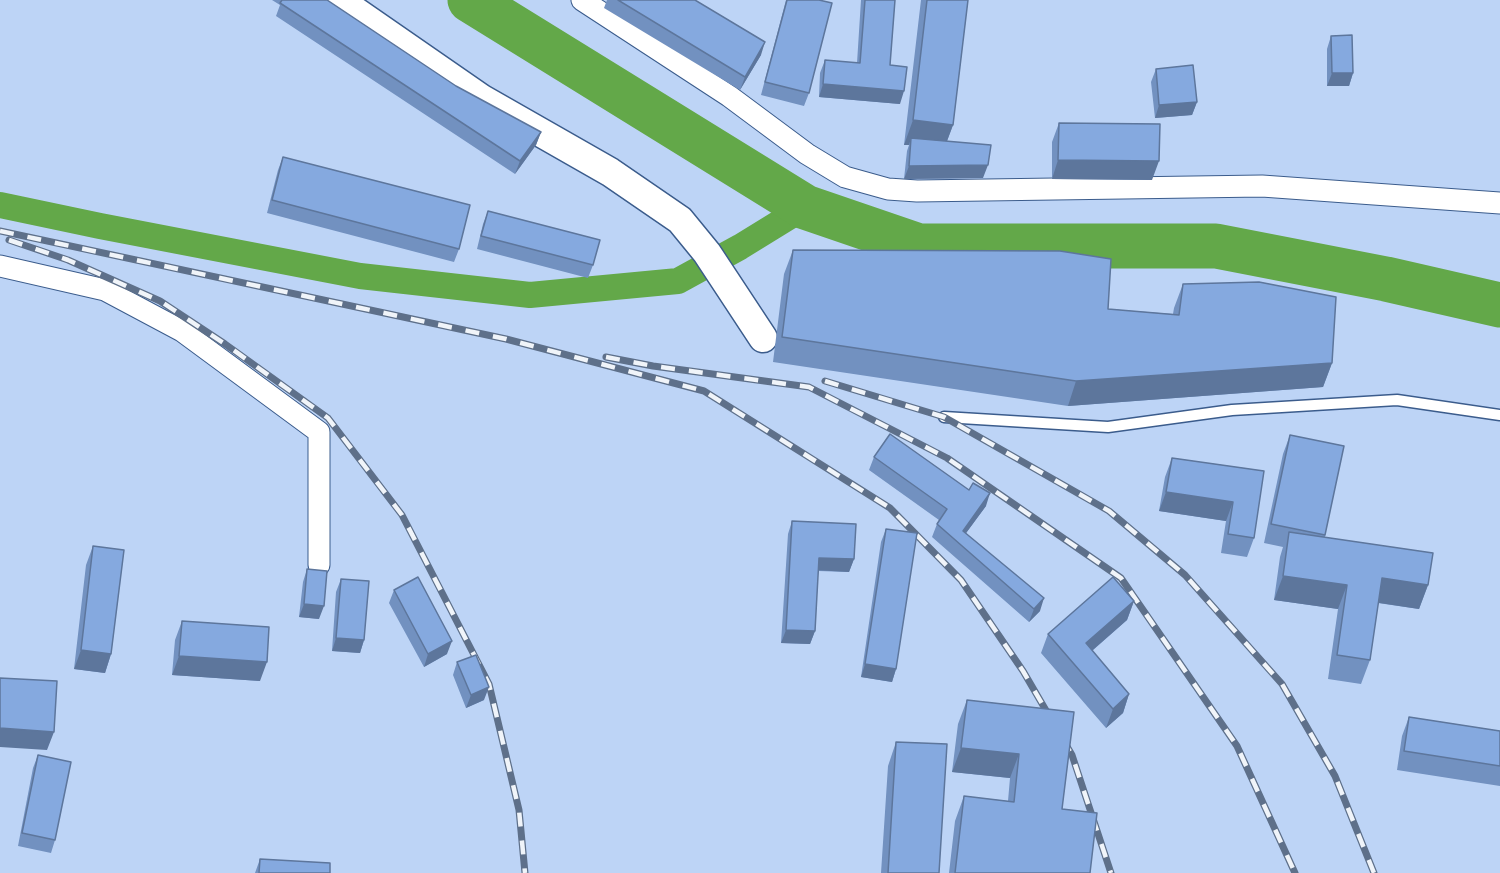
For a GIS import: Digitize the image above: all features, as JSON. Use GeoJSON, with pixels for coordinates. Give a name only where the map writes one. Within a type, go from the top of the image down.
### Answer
{"type":"FeatureCollection","features":[{"type":"Feature","properties":{"kind":"street"},"geometry":{"type":"LineString","coordinates":[[339,0],[482,99],[618,178],[680,220],[707,254],[763,338]]}},
{"type":"Feature","properties":{"kind":"street"},"geometry":{"type":"LineString","coordinates":[[582,0],[729,96],[807,154],[845,177],[888,189],[917,191],[1262,186],[1500,203]]}},
{"type":"Feature","properties":{"kind":"street"},"geometry":{"type":"LineString","coordinates":[[0,266],[105,290],[182,331],[319,432],[319,565]]}},
{"type":"Feature","properties":{"kind":"lane"},"geometry":{"type":"LineString","coordinates":[[944,417],[1108,428],[1232,410],[1396,400],[1500,415]]}},
{"type":"Feature","properties":{"kind":"building"},"geometry":{"type":"Polygon","coordinates":[[[282,0],[327,0],[456,86],[541,132],[520,161],[280,3],[282,0]]]}},
{"type":"Feature","properties":{"kind":"building"},"geometry":{"type":"Polygon","coordinates":[[[618,0],[695,0],[765,42],[745,77],[618,0]]]}},
{"type":"Feature","properties":{"kind":"building"},"geometry":{"type":"Polygon","coordinates":[[[787,0],[819,0],[832,3],[809,93],[765,82],[787,0]]]}},
{"type":"Feature","properties":{"kind":"building"},"geometry":{"type":"Polygon","coordinates":[[[865,0],[895,0],[890,65],[907,67],[904,91],[823,84],[825,60],[860,63],[865,0]]]}},
{"type":"Feature","properties":{"kind":"building"},"geometry":{"type":"Polygon","coordinates":[[[927,0],[968,0],[953,125],[913,120],[927,0]]]}},
{"type":"Feature","properties":{"kind":"building"},"geometry":{"type":"Polygon","coordinates":[[[1352,35],[1353,73],[1332,73],[1331,36],[1352,35]]]}},
{"type":"Feature","properties":{"kind":"building"},"geometry":{"type":"Polygon","coordinates":[[[1193,65],[1197,102],[1159,105],[1156,69],[1193,65]]]}},
{"type":"Feature","properties":{"kind":"building"},"geometry":{"type":"Polygon","coordinates":[[[1059,123],[1160,124],[1159,161],[1058,160],[1059,123]]]}},
{"type":"Feature","properties":{"kind":"building"},"geometry":{"type":"Polygon","coordinates":[[[911,138],[991,145],[988,165],[909,166],[911,138]]]}},
{"type":"Feature","properties":{"kind":"building"},"geometry":{"type":"Polygon","coordinates":[[[283,157],[470,205],[459,249],[272,200],[283,157]]]}},
{"type":"Feature","properties":{"kind":"building"},"geometry":{"type":"Polygon","coordinates":[[[488,211],[600,240],[593,265],[481,236],[488,211]]]}},
{"type":"Feature","properties":{"kind":"building"},"geometry":{"type":"Polygon","coordinates":[[[793,250],[1060,251],[1111,259],[1108,309],[1179,315],[1183,284],[1259,282],[1336,297],[1332,363],[1076,381],[782,337],[793,250]]]}},
{"type":"Feature","properties":{"kind":"building"},"geometry":{"type":"Polygon","coordinates":[[[890,434],[969,490],[973,483],[990,493],[963,531],[1044,598],[1034,609],[937,524],[947,509],[874,457],[890,434]]]}},
{"type":"Feature","properties":{"kind":"building"},"geometry":{"type":"Polygon","coordinates":[[[1290,435],[1344,446],[1325,535],[1271,524],[1290,435]]]}},
{"type":"Feature","properties":{"kind":"building"},"geometry":{"type":"Polygon","coordinates":[[[1172,458],[1264,471],[1254,538],[1228,534],[1233,502],[1166,492],[1172,458]]]}},
{"type":"Feature","properties":{"kind":"building"},"geometry":{"type":"Polygon","coordinates":[[[792,521],[856,524],[854,559],[819,558],[815,631],[786,630],[792,521]]]}},
{"type":"Feature","properties":{"kind":"building"},"geometry":{"type":"Polygon","coordinates":[[[886,529],[917,533],[896,669],[865,664],[886,529]]]}},
{"type":"Feature","properties":{"kind":"building"},"geometry":{"type":"Polygon","coordinates":[[[1289,532],[1433,553],[1428,585],[1382,578],[1370,660],[1337,655],[1347,585],[1283,576],[1289,532]]]}},
{"type":"Feature","properties":{"kind":"building"},"geometry":{"type":"Polygon","coordinates":[[[93,546],[124,550],[111,654],[81,650],[93,546]]]}},
{"type":"Feature","properties":{"kind":"building"},"geometry":{"type":"Polygon","coordinates":[[[307,569],[327,571],[324,606],[304,604],[307,569]]]}},
{"type":"Feature","properties":{"kind":"building"},"geometry":{"type":"Polygon","coordinates":[[[418,577],[452,641],[428,654],[394,590],[418,577]]]}},
{"type":"Feature","properties":{"kind":"building"},"geometry":{"type":"Polygon","coordinates":[[[1113,577],[1134,601],[1086,643],[1129,694],[1113,709],[1048,634],[1113,577]]]}},
{"type":"Feature","properties":{"kind":"building"},"geometry":{"type":"Polygon","coordinates":[[[341,579],[369,581],[364,640],[336,638],[341,579]]]}},
{"type":"Feature","properties":{"kind":"building"},"geometry":{"type":"Polygon","coordinates":[[[182,621],[269,627],[267,662],[179,656],[182,621]]]}},
{"type":"Feature","properties":{"kind":"building"},"geometry":{"type":"Polygon","coordinates":[[[476,655],[489,687],[471,695],[457,662],[476,655]]]}},
{"type":"Feature","properties":{"kind":"building"},"geometry":{"type":"Polygon","coordinates":[[[0,678],[57,681],[54,732],[0,728],[0,678]]]}},
{"type":"Feature","properties":{"kind":"building"},"geometry":{"type":"Polygon","coordinates":[[[967,700],[1074,712],[1062,809],[1097,813],[1090,873],[955,873],[964,796],[1014,802],[1019,754],[961,748],[967,700]]]}},
{"type":"Feature","properties":{"kind":"building"},"geometry":{"type":"Polygon","coordinates":[[[1409,717],[1500,731],[1500,766],[1404,751],[1409,717]]]}},
{"type":"Feature","properties":{"kind":"building"},"geometry":{"type":"Polygon","coordinates":[[[896,742],[947,744],[939,873],[888,873],[896,742]]]}},
{"type":"Feature","properties":{"kind":"building"},"geometry":{"type":"Polygon","coordinates":[[[38,755],[71,762],[55,840],[22,833],[38,755]]]}},
{"type":"Feature","properties":{"kind":"building"},"geometry":{"type":"Polygon","coordinates":[[[260,859],[330,863],[330,873],[259,873],[260,859]]]}},
{"type":"Feature","properties":{"kind":"waterway"},"geometry":{"type":"LineString","coordinates":[[470,0],[805,207],[919,246],[1216,246],[1386,279],[1500,305]]}},
{"type":"Feature","properties":{"kind":"waterway"},"geometry":{"type":"LineString","coordinates":[[0,205],[360,276],[530,295],[678,281],[740,247],[805,207]]}},
{"type":"Feature","properties":{"kind":"railway"},"geometry":{"type":"LineString","coordinates":[[0,231],[506,339],[704,391],[890,508],[961,580],[1023,671],[1072,755],[1111,873]]}},
{"type":"Feature","properties":{"kind":"railway"},"geometry":{"type":"LineString","coordinates":[[9,240],[68,260],[160,301],[225,344],[328,418],[402,515],[489,684],[519,810],[525,873]]}},
{"type":"Feature","properties":{"kind":"railway"},"geometry":{"type":"LineString","coordinates":[[606,357],[653,366],[809,387],[947,458],[1121,578],[1237,746],[1295,873]]}},
{"type":"Feature","properties":{"kind":"railway"},"geometry":{"type":"LineString","coordinates":[[825,381],[944,417],[1109,511],[1185,575],[1282,684],[1335,776],[1374,873]]}}]}
